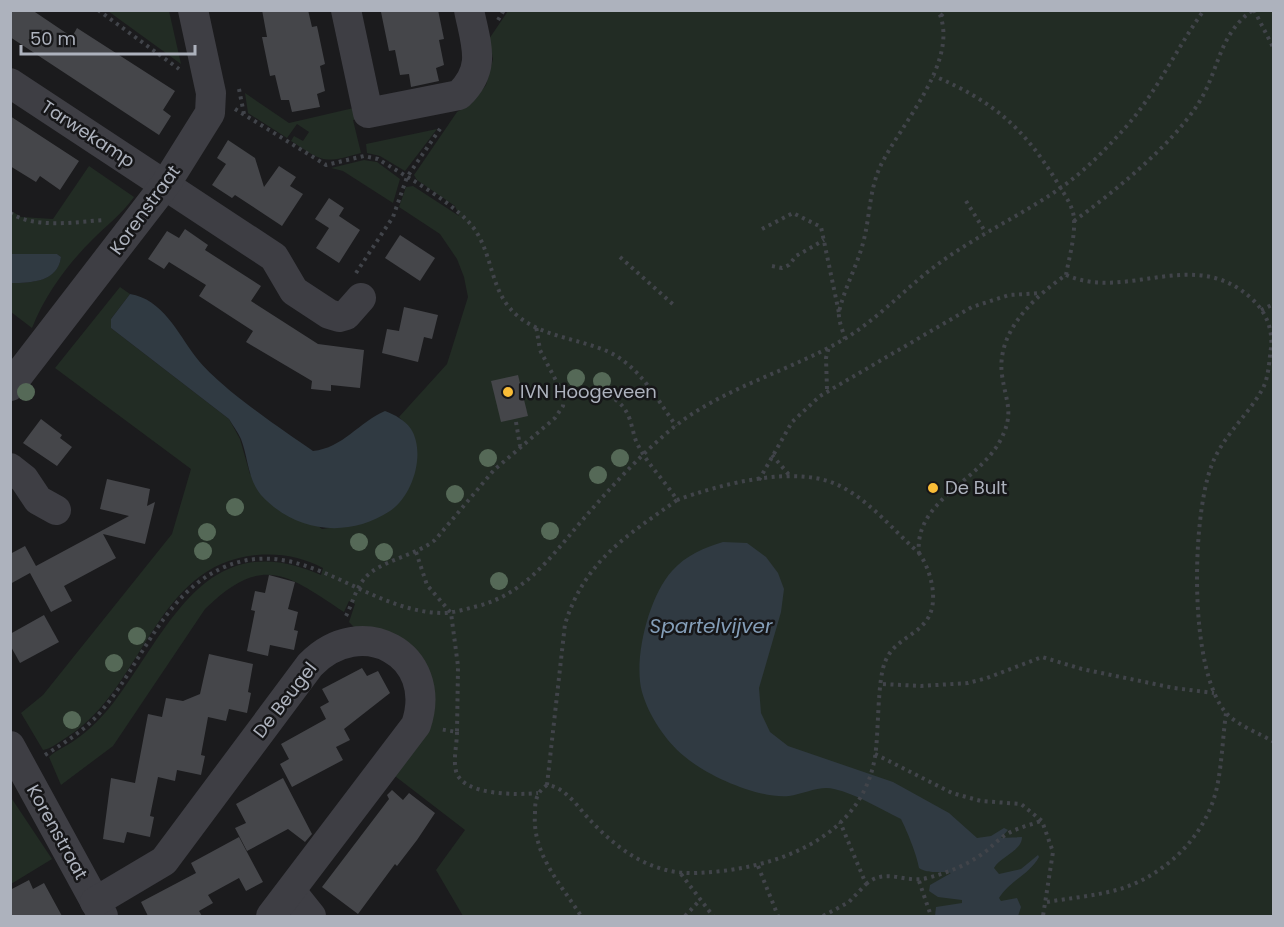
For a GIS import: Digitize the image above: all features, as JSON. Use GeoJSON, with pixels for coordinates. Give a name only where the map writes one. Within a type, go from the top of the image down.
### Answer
{"type":"FeatureCollection","features":[{"type":"Feature","properties":{"kind":"street","name":"Korenstraat"},"geometry":{"type":"LineString","coordinates":[[10,386],[165,185],[210,113],[211,93],[193,10]]}},
{"type":"Feature","properties":{"kind":"street"},"geometry":{"type":"LineString","coordinates":[[346,10],[368,113],[459,95],[471,82],[477,69],[477,51],[469,10]]}},
{"type":"Feature","properties":{"kind":"street","name":"Tarwekamp"},"geometry":{"type":"LineString","coordinates":[[10,83],[274,257],[294,291],[329,314],[346,315],[358,286]]}},
{"type":"Feature","properties":{"kind":"street"},"geometry":{"type":"LineString","coordinates":[[10,468],[24,479],[39,500],[56,510]]}},
{"type":"Feature","properties":{"kind":"street"},"geometry":{"type":"LineString","coordinates":[[271,916],[416,725],[420,712],[421,692],[416,675],[403,657],[375,642],[356,640],[344,642]]}},
{"type":"Feature","properties":{"kind":"street","name":"De Beugel"},"geometry":{"type":"LineString","coordinates":[[99,909],[165,861],[310,665],[332,647],[344,642]]}},
{"type":"Feature","properties":{"kind":"street","name":"Korenstraat"},"geometry":{"type":"LineString","coordinates":[[16,758],[99,909]]}},
{"type":"Feature","properties":{"kind":"street"},"geometry":{"type":"LineString","coordinates":[[291,891],[311,916]]}},
{"type":"Feature","properties":{"kind":"path"},"geometry":{"type":"LineString","coordinates":[[98,10],[184,72]]}},
{"type":"Feature","properties":{"kind":"path"},"geometry":{"type":"LineString","coordinates":[[839,314],[861,254],[872,192],[879,170],[934,76],[943,39],[941,16],[938,10]]}},
{"type":"Feature","properties":{"kind":"path"},"geometry":{"type":"LineString","coordinates":[[941,16],[946,10]]}},
{"type":"Feature","properties":{"kind":"path"},"geometry":{"type":"LineString","coordinates":[[16,758],[87,726],[112,698],[148,641],[188,591],[214,572],[248,559],[283,558],[300,561],[358,589],[409,608],[451,613],[482,605],[526,583],[675,426],[703,408],[844,339],[921,276],[1060,188],[1104,150],[1145,105],[1204,10]]}},
{"type":"Feature","properties":{"kind":"path"},"geometry":{"type":"LineString","coordinates":[[1074,221],[1119,186],[1191,113],[1204,92],[1226,40],[1243,17],[1253,10],[1274,49]]}},
{"type":"Feature","properties":{"kind":"path"},"geometry":{"type":"LineString","coordinates":[[918,553],[920,533],[927,518],[984,462],[1003,435],[1010,415],[1002,369],[1005,347],[1022,313],[1041,292],[1066,275],[1074,221],[1060,188],[1033,146],[1003,114],[977,96],[934,76]]}},
{"type":"Feature","properties":{"kind":"path"},"geometry":{"type":"LineString","coordinates":[[211,93],[316,161],[333,164],[370,157],[407,177],[466,219],[481,240],[501,298],[520,318],[609,352],[629,365],[645,383],[675,426]]}},
{"type":"Feature","properties":{"kind":"path"},"geometry":{"type":"LineString","coordinates":[[358,286],[393,217],[399,193],[407,177],[440,131],[459,95]]}},
{"type":"Feature","properties":{"kind":"path"},"geometry":{"type":"LineString","coordinates":[[966,201],[986,233]]}},
{"type":"Feature","properties":{"kind":"path"},"geometry":{"type":"LineString","coordinates":[[10,213],[20,219],[38,222],[108,220]]}},
{"type":"Feature","properties":{"kind":"path"},"geometry":{"type":"LineString","coordinates":[[762,230],[793,213],[821,227],[844,339]]}},
{"type":"Feature","properties":{"kind":"path"},"geometry":{"type":"LineString","coordinates":[[772,266],[782,268],[789,265],[796,256],[824,240]]}},
{"type":"Feature","properties":{"kind":"path"},"geometry":{"type":"LineString","coordinates":[[620,256],[675,306]]}},
{"type":"Feature","properties":{"kind":"path"},"geometry":{"type":"LineString","coordinates":[[1066,275],[1098,284],[1179,273],[1196,273],[1239,290],[1261,310],[1273,337],[1264,386],[1221,445],[1211,467],[1205,492],[1198,555],[1198,615],[1202,655],[1214,693],[1226,713],[1274,742]]}},
{"type":"Feature","properties":{"kind":"path"},"geometry":{"type":"LineString","coordinates":[[759,480],[772,454],[806,407],[844,381],[972,307],[999,297],[1041,292]]}},
{"type":"Feature","properties":{"kind":"path"},"geometry":{"type":"LineString","coordinates":[[1261,310],[1274,304]]}},
{"type":"Feature","properties":{"kind":"path"},"geometry":{"type":"LineString","coordinates":[[344,642],[344,620],[358,589],[371,572],[416,552],[435,540],[487,478],[520,446],[555,418],[563,405],[564,396],[540,350],[536,326]]}},
{"type":"Feature","properties":{"kind":"path"},"geometry":{"type":"LineString","coordinates":[[827,389],[826,358],[829,346]]}},
{"type":"Feature","properties":{"kind":"path"},"geometry":{"type":"LineString","coordinates":[[564,396],[588,391],[615,399],[628,414],[636,441],[677,500]]}},
{"type":"Feature","properties":{"kind":"path"},"geometry":{"type":"LineString","coordinates":[[516,422],[520,446]]}},
{"type":"Feature","properties":{"kind":"path"},"geometry":{"type":"LineString","coordinates":[[772,454],[790,476]]}},
{"type":"Feature","properties":{"kind":"path"},"geometry":{"type":"LineString","coordinates":[[547,785],[556,787],[568,796],[599,829],[634,858],[656,869],[680,873],[758,866],[804,849],[840,822],[858,802],[872,768],[884,665],[901,640],[925,623],[931,609],[930,576],[918,553],[859,498],[842,487],[828,480],[790,476],[703,491],[677,500],[620,540],[603,556],[584,579],[564,624],[547,785],[538,793],[534,832],[538,848],[581,916]]}},
{"type":"Feature","properties":{"kind":"path"},"geometry":{"type":"LineString","coordinates":[[416,552],[427,585],[451,613],[458,666],[456,771],[462,782],[488,792],[538,793]]}},
{"type":"Feature","properties":{"kind":"path"},"geometry":{"type":"LineString","coordinates":[[883,684],[921,686],[968,682],[987,678],[1042,657],[1082,669],[1162,686],[1214,693]]}},
{"type":"Feature","properties":{"kind":"path"},"geometry":{"type":"LineString","coordinates":[[1047,902],[1116,890],[1134,884],[1168,864],[1188,846],[1201,829],[1218,784],[1226,713]]}},
{"type":"Feature","properties":{"kind":"path"},"geometry":{"type":"LineString","coordinates":[[416,725],[457,732]]}},
{"type":"Feature","properties":{"kind":"path"},"geometry":{"type":"LineString","coordinates":[[875,754],[952,794],[981,801],[1021,804],[1042,821],[1053,852],[1043,916]]}},
{"type":"Feature","properties":{"kind":"path"},"geometry":{"type":"LineString","coordinates":[[823,916],[849,902],[872,879],[898,875],[919,880],[952,871],[981,855],[1011,832],[1042,821]]}},
{"type":"Feature","properties":{"kind":"path"},"geometry":{"type":"LineString","coordinates":[[840,822],[866,884]]}},
{"type":"Feature","properties":{"kind":"path"},"geometry":{"type":"LineString","coordinates":[[758,866],[778,916]]}},
{"type":"Feature","properties":{"kind":"path"},"geometry":{"type":"LineString","coordinates":[[680,873],[713,916]]}},
{"type":"Feature","properties":{"kind":"path"},"geometry":{"type":"LineString","coordinates":[[919,880],[931,916]]}},
{"type":"Feature","properties":{"kind":"path"},"geometry":{"type":"LineString","coordinates":[[685,916],[700,900]]}},
{"type":"Feature","properties":{"kind":"shaded area"},"geometry":{"type":"Polygon","coordinates":[[[108,11],[169,11],[181,64],[108,11]]]}},
{"type":"Feature","properties":{"kind":"shaded area"},"geometry":{"type":"Polygon","coordinates":[[[508,11],[1273,11],[1273,916],[463,916],[436,870],[465,830],[391,773],[430,705],[349,622],[355,604],[349,601],[344,612],[306,588],[275,575],[259,575],[243,580],[225,591],[205,609],[113,746],[61,785],[49,757],[81,736],[114,702],[174,616],[195,592],[220,573],[248,563],[281,563],[321,575],[323,568],[291,557],[257,555],[222,564],[195,581],[172,604],[114,690],[93,716],[67,737],[43,750],[21,713],[43,695],[172,534],[191,469],[55,368],[120,287],[130,294],[111,319],[111,328],[229,419],[240,439],[250,474],[322,529],[362,523],[411,430],[399,417],[447,364],[468,297],[457,259],[440,234],[399,207],[406,187],[413,186],[459,216],[455,206],[417,180],[414,175],[457,112],[471,104],[486,85],[493,59],[489,39],[508,11]]]}},
{"type":"Feature","properties":{"kind":"shaded area"},"geometry":{"type":"Polygon","coordinates":[[[245,93],[289,123],[358,107],[361,118],[353,120],[361,153],[330,160],[317,157],[291,141],[294,136],[303,141],[309,132],[297,124],[287,138],[248,113],[245,93]]]}},
{"type":"Feature","properties":{"kind":"shaded area"},"geometry":{"type":"Polygon","coordinates":[[[437,129],[405,171],[380,156],[367,153],[366,144],[437,129]]]}},
{"type":"Feature","properties":{"kind":"shaded area"},"geometry":{"type":"Polygon","coordinates":[[[364,160],[377,162],[400,179],[393,203],[343,171],[331,168],[364,160]]]}},
{"type":"Feature","properties":{"kind":"shaded area"},"geometry":{"type":"Polygon","coordinates":[[[89,166],[134,197],[65,270],[43,304],[32,328],[11,312],[11,283],[34,281],[49,276],[55,272],[61,257],[57,254],[11,254],[10,210],[21,217],[53,219],[89,166]]]}},
{"type":"Feature","properties":{"kind":"shaded area"},"geometry":{"type":"Polygon","coordinates":[[[10,796],[52,859],[11,884],[10,884],[10,796]]]}},
{"type":"Feature","properties":{"kind":"water"},"geometry":{"type":"Polygon","coordinates":[[[11,254],[57,254],[61,257],[55,272],[49,276],[35,281],[11,283],[11,254]]]}},
{"type":"Feature","properties":{"kind":"water"},"geometry":{"type":"Polygon","coordinates":[[[130,294],[141,297],[160,310],[195,356],[218,380],[313,451],[324,449],[342,440],[385,411],[403,420],[411,429],[417,450],[415,473],[405,495],[390,511],[374,520],[356,526],[339,528],[305,524],[275,507],[257,489],[241,439],[229,419],[111,328],[111,319],[130,294]]]}},
{"type":"Feature","properties":{"kind":"water","name":"Spartelvijver"},"geometry":{"type":"Polygon","coordinates":[[[723,542],[747,543],[766,557],[778,573],[784,589],[781,612],[759,688],[761,713],[770,732],[788,746],[893,782],[949,813],[977,838],[991,836],[1004,828],[1008,830],[1001,838],[1022,837],[1019,846],[994,868],[999,874],[1021,869],[1038,855],[1039,857],[999,898],[1001,901],[1017,898],[1021,907],[1018,916],[935,916],[936,907],[962,903],[962,900],[938,897],[929,891],[930,885],[951,873],[919,868],[901,819],[860,798],[834,789],[818,789],[789,796],[777,796],[734,785],[694,764],[664,735],[653,719],[642,692],[640,663],[645,628],[656,596],[677,565],[696,553],[723,542]]]}},
{"type":"Feature","properties":{"kind":"building"},"geometry":{"type":"Polygon","coordinates":[[[10,10],[32,10],[72,37],[77,28],[175,91],[163,110],[171,116],[159,135],[10,37],[10,10]]]}},
{"type":"Feature","properties":{"kind":"building"},"geometry":{"type":"Polygon","coordinates":[[[262,10],[308,10],[312,27],[317,26],[325,64],[320,66],[325,91],[317,94],[320,107],[292,112],[289,100],[281,100],[275,75],[270,76],[262,37],[267,37],[262,10]]]}},
{"type":"Feature","properties":{"kind":"building"},"geometry":{"type":"Polygon","coordinates":[[[438,10],[444,39],[439,40],[444,65],[436,68],[439,81],[411,87],[409,74],[400,75],[395,50],[389,51],[381,12],[438,10]]]}},
{"type":"Feature","properties":{"kind":"building"},"geometry":{"type":"Polygon","coordinates":[[[10,116],[79,161],[60,190],[40,176],[36,182],[10,166],[10,116]]]}},
{"type":"Feature","properties":{"kind":"building"},"geometry":{"type":"Polygon","coordinates":[[[228,140],[255,158],[264,187],[279,166],[296,177],[290,186],[303,194],[282,226],[235,195],[232,198],[212,185],[226,164],[217,158],[228,140]]]}},
{"type":"Feature","properties":{"kind":"building"},"geometry":{"type":"Polygon","coordinates":[[[329,198],[344,208],[339,216],[360,230],[339,263],[316,248],[329,228],[315,219],[329,198]]]}},
{"type":"Feature","properties":{"kind":"building"},"geometry":{"type":"Polygon","coordinates":[[[185,229],[208,245],[205,250],[261,286],[251,301],[318,344],[364,350],[360,388],[331,385],[331,391],[311,389],[312,381],[246,342],[253,331],[199,296],[206,285],[169,262],[164,269],[148,259],[167,231],[179,238],[185,229]]]}},
{"type":"Feature","properties":{"kind":"building"},"geometry":{"type":"Polygon","coordinates":[[[400,235],[435,258],[420,281],[385,258],[400,235]]]}},
{"type":"Feature","properties":{"kind":"building"},"geometry":{"type":"Polygon","coordinates":[[[404,307],[438,315],[432,339],[424,337],[418,362],[382,353],[387,329],[399,331],[404,307]]]}},
{"type":"Feature","properties":{"kind":"building"},"geometry":{"type":"Polygon","coordinates":[[[518,375],[528,416],[501,422],[491,381],[518,375]]]}},
{"type":"Feature","properties":{"kind":"building"},"geometry":{"type":"Polygon","coordinates":[[[41,419],[62,435],[60,438],[72,447],[57,466],[23,443],[41,419]]]}},
{"type":"Feature","properties":{"kind":"building"},"geometry":{"type":"Polygon","coordinates":[[[107,479],[150,489],[147,506],[155,502],[145,544],[103,534],[116,558],[64,586],[72,601],[51,612],[30,573],[10,584],[10,554],[25,546],[36,566],[129,516],[100,509],[107,479]]]}},
{"type":"Feature","properties":{"kind":"building"},"geometry":{"type":"Polygon","coordinates":[[[269,575],[295,582],[288,609],[298,612],[294,630],[298,631],[294,650],[270,645],[268,656],[247,651],[255,611],[251,610],[255,591],[265,593],[269,575]]]}},
{"type":"Feature","properties":{"kind":"building"},"geometry":{"type":"Polygon","coordinates":[[[44,615],[59,642],[20,663],[10,645],[10,634],[44,615]]]}},
{"type":"Feature","properties":{"kind":"building"},"geometry":{"type":"Polygon","coordinates":[[[209,654],[253,664],[247,713],[229,709],[226,721],[208,717],[201,755],[205,756],[201,775],[177,770],[175,781],[158,777],[150,816],[154,817],[150,837],[127,832],[124,843],[103,839],[111,778],[135,783],[148,714],[162,717],[166,698],[183,701],[200,694],[209,654]]]}},
{"type":"Feature","properties":{"kind":"building"},"geometry":{"type":"Polygon","coordinates":[[[362,668],[367,676],[378,671],[390,693],[344,729],[350,740],[336,747],[343,760],[292,787],[280,764],[289,759],[281,744],[326,719],[320,707],[329,702],[322,689],[362,668]]]}},
{"type":"Feature","properties":{"kind":"building"},"geometry":{"type":"Polygon","coordinates":[[[283,778],[312,834],[305,842],[288,829],[247,851],[235,828],[246,823],[236,804],[283,778]]]}},
{"type":"Feature","properties":{"kind":"building"},"geometry":{"type":"Polygon","coordinates":[[[392,790],[403,800],[409,793],[435,813],[417,840],[397,866],[395,864],[358,914],[322,887],[389,799],[387,795],[392,790]]]}},
{"type":"Feature","properties":{"kind":"building"},"geometry":{"type":"Polygon","coordinates":[[[239,837],[263,882],[246,891],[239,878],[208,895],[213,903],[199,911],[202,916],[148,916],[141,902],[196,873],[191,863],[239,837]]]}},
{"type":"Feature","properties":{"kind":"building"},"geometry":{"type":"Polygon","coordinates":[[[29,880],[33,889],[44,883],[62,916],[10,916],[10,890],[29,880]]]}},
{"type":"Feature","properties":{"kind":"place","name":"IVN Hoogeveen"},"geometry":{"type":"Point","coordinates":[508,392]}},
{"type":"Feature","properties":{"kind":"place","name":"De Bult"},"geometry":{"type":"Point","coordinates":[933,488]}}]}
